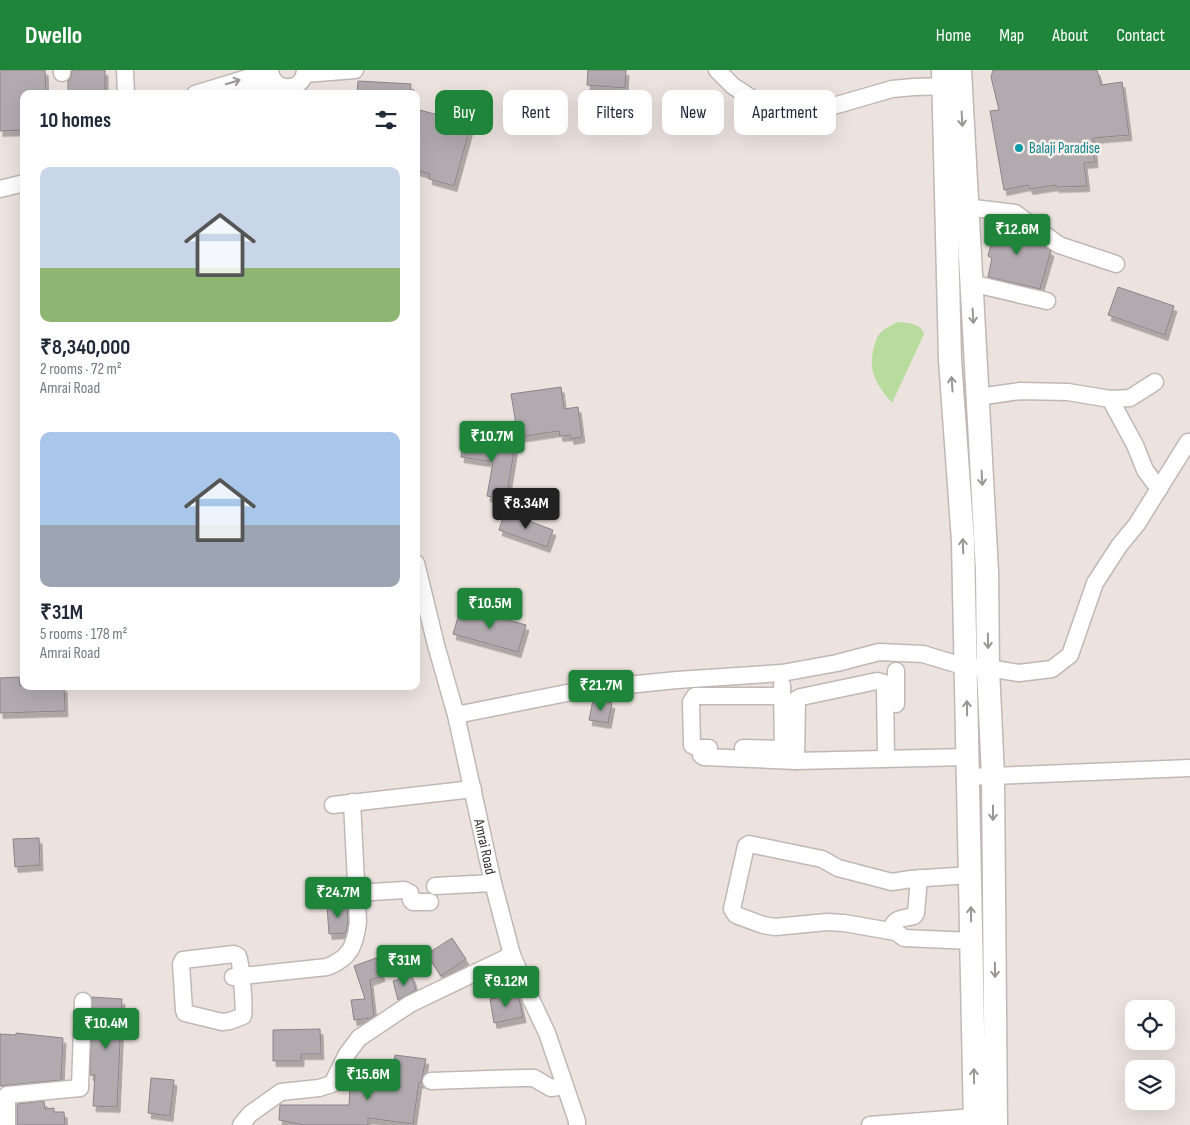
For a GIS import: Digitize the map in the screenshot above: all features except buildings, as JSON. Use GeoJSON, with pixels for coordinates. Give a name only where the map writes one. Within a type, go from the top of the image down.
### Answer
{"type":"FeatureCollection","features":[{"type":"Feature","properties":{"kind":"street"},"geometry":{"type":"LineString","coordinates":[[125,70],[126,90]]}},
{"type":"Feature","properties":{"kind":"street"},"geometry":{"type":"LineString","coordinates":[[295,90],[305,72],[355,70]]}},
{"type":"Feature","properties":{"kind":"street"},"geometry":{"type":"LineString","coordinates":[[716,70],[733,86],[759,103],[806,109],[830,107],[892,90],[952,78],[956,205],[950,360],[964,571],[975,1121],[870,1125]]}},
{"type":"Feature","properties":{"kind":"street"},"geometry":{"type":"LineString","coordinates":[[272,75],[281,87],[291,90]]}},
{"type":"Feature","properties":{"kind":"street"},"geometry":{"type":"LineString","coordinates":[[211,90],[272,75]]}},
{"type":"Feature","properties":{"kind":"street"},"geometry":{"type":"LineString","coordinates":[[250,90],[272,75]]}},
{"type":"Feature","properties":{"kind":"street"},"geometry":{"type":"LineString","coordinates":[[0,189],[20,184]]}},
{"type":"Feature","properties":{"kind":"street"},"geometry":{"type":"LineString","coordinates":[[956,205],[1015,213],[1060,245],[1116,264]]}},
{"type":"Feature","properties":{"kind":"street"},"geometry":{"type":"LineString","coordinates":[[956,205],[971,283],[987,571],[988,668],[993,776],[996,1125]]}},
{"type":"Feature","properties":{"kind":"street"},"geometry":{"type":"LineString","coordinates":[[971,283],[1047,301]]}},
{"type":"Feature","properties":{"kind":"street"},"geometry":{"type":"LineString","coordinates":[[978,397],[1020,391],[1068,392],[1110,399],[1130,398],[1155,382]]}},
{"type":"Feature","properties":{"kind":"street"},"geometry":{"type":"LineString","coordinates":[[1110,399],[1135,446],[1145,470],[1159,489]]}},
{"type":"Feature","properties":{"kind":"street"},"geometry":{"type":"LineString","coordinates":[[456,715],[587,690],[677,680],[782,673],[837,663],[878,652],[924,654],[966,667],[1020,673],[1052,668],[1070,655],[1095,583],[1118,546],[1137,524],[1188,442],[1190,442]]}},
{"type":"Feature","properties":{"kind":"street"},"geometry":{"type":"LineString","coordinates":[[964,571],[987,571]]}},
{"type":"Feature","properties":{"kind":"street","name":"Amrai Road"},"geometry":{"type":"LineString","coordinates":[[420,579],[456,715],[493,883],[512,955],[547,1032],[576,1124]]}},
{"type":"Feature","properties":{"kind":"street"},"geometry":{"type":"LineString","coordinates":[[891,759],[896,671]]}},
{"type":"Feature","properties":{"kind":"street"},"geometry":{"type":"LineString","coordinates":[[782,673],[787,757]]}},
{"type":"Feature","properties":{"kind":"street"},"geometry":{"type":"LineString","coordinates":[[787,757],[797,699],[876,680],[884,683],[885,687],[891,759]]}},
{"type":"Feature","properties":{"kind":"street"},"geometry":{"type":"LineString","coordinates":[[782,696],[695,696],[691,702],[692,745],[701,748],[702,756],[704,757],[891,759],[968,767],[993,776],[1190,768]]}},
{"type":"Feature","properties":{"kind":"street"},"geometry":{"type":"LineString","coordinates":[[332,804],[473,789]]}},
{"type":"Feature","properties":{"kind":"street"},"geometry":{"type":"LineString","coordinates":[[237,977],[327,967],[337,963],[356,942],[358,922],[352,802]]}},
{"type":"Feature","properties":{"kind":"street"},"geometry":{"type":"LineString","coordinates":[[970,875],[919,878],[892,882],[838,868],[822,859],[753,844],[746,846],[732,909],[736,915],[775,927],[827,922],[844,923],[896,932],[904,938],[972,941]]}},
{"type":"Feature","properties":{"kind":"street"},"geometry":{"type":"LineString","coordinates":[[890,931],[892,924],[901,918],[914,916],[916,913],[919,878]]}},
{"type":"Feature","properties":{"kind":"street"},"geometry":{"type":"LineString","coordinates":[[356,893],[404,890],[410,893],[413,902],[432,894],[493,883]]}},
{"type":"Feature","properties":{"kind":"street"},"geometry":{"type":"LineString","coordinates":[[234,954],[238,958],[237,977],[245,1010],[243,1016],[222,1022],[188,1015],[184,1010],[181,964],[183,960],[234,954]]}},
{"type":"Feature","properties":{"kind":"street"},"geometry":{"type":"LineString","coordinates":[[241,1125],[250,1114],[281,1092],[319,1088],[332,1084],[347,1054],[359,1038],[410,1004],[512,955]]}},
{"type":"Feature","properties":{"kind":"street"},"geometry":{"type":"LineString","coordinates":[[7,1125],[3,1096],[80,1088],[83,1001]]}},
{"type":"Feature","properties":{"kind":"street"},"geometry":{"type":"LineString","coordinates":[[430,1081],[534,1078],[551,1088],[565,1086]]}},
{"type":"Feature","properties":{"kind":"green space"},"geometry":{"type":"Polygon","coordinates":[[[897,322],[917,326],[924,334],[892,403],[874,376],[872,359],[878,336],[897,322]]]}},
{"type":"Feature","properties":{"kind":"place","name":"Balaji Paradise"},"geometry":{"type":"Point","coordinates":[1019,148]}}]}
